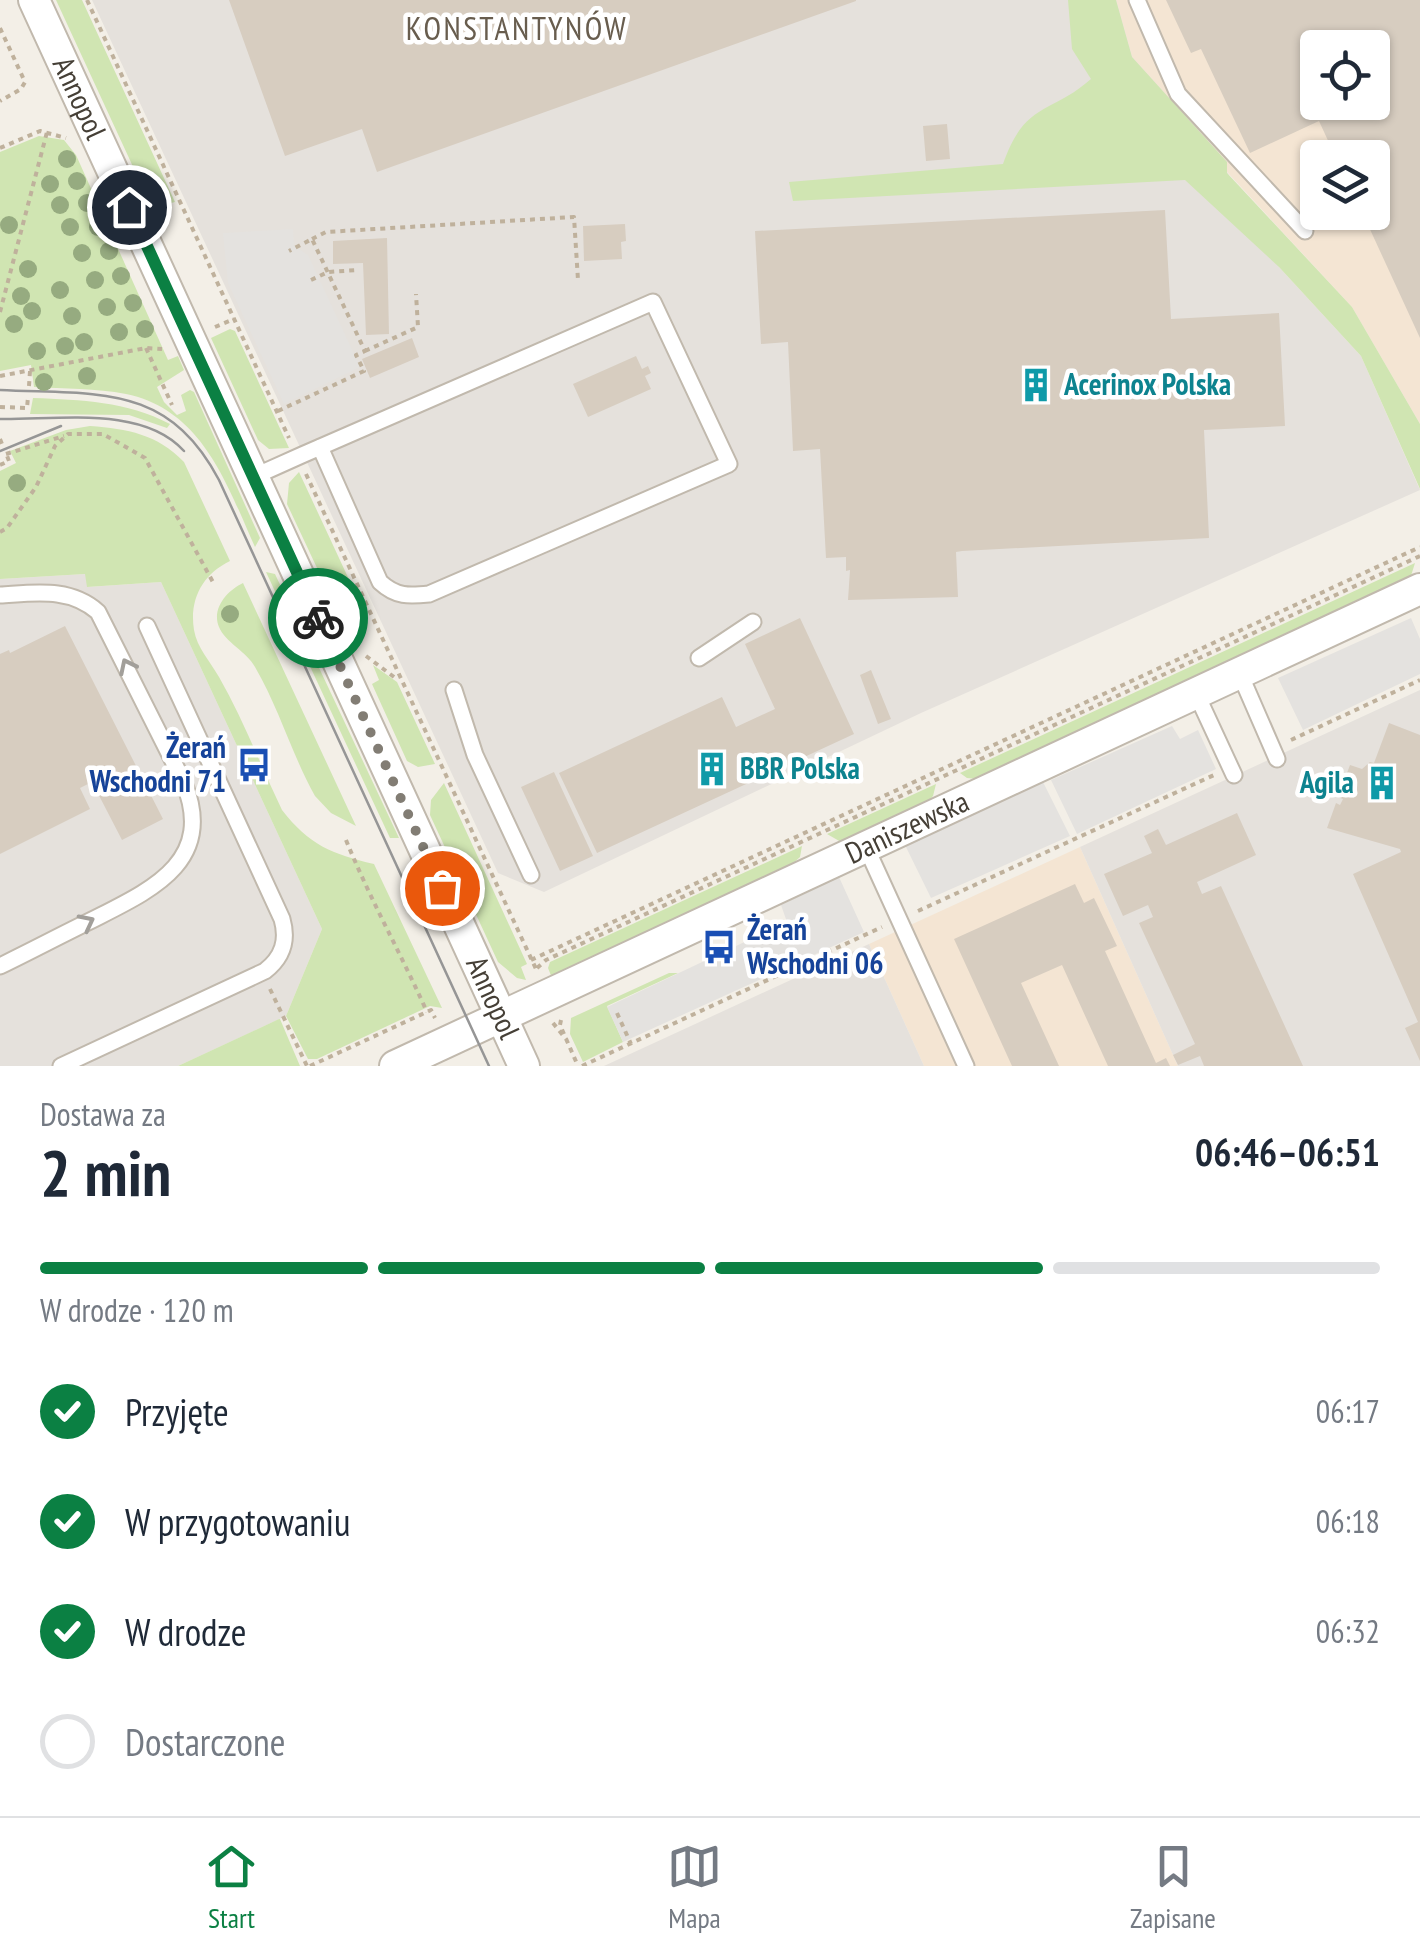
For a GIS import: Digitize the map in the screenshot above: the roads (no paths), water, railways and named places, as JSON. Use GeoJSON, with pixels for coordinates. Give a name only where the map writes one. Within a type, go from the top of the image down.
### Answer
{"type":"FeatureCollection","features":[{"type":"Feature","properties":{"kind":"street","name":"Annopol"},"geometry":{"type":"LineString","coordinates":[[34,0],[524,1066]]}},
{"type":"Feature","properties":{"kind":"street","name":"Daniszewska"},"geometry":{"type":"LineString","coordinates":[[394,1066],[1420,589]]}},
{"type":"Feature","properties":{"kind":"lane"},"geometry":{"type":"LineString","coordinates":[[1137,0],[1178,94],[1305,231]]}},
{"type":"Feature","properties":{"kind":"lane"},"geometry":{"type":"LineString","coordinates":[[253,477],[297,456],[654,302],[729,464],[429,594],[410,596],[392,594],[380,582],[320,447]]}},
{"type":"Feature","properties":{"kind":"lane"},"geometry":{"type":"LineString","coordinates":[[0,595],[64,594],[78,597],[98,612],[184,783],[193,812],[181,860],[155,887],[0,966]]}},
{"type":"Feature","properties":{"kind":"lane"},"geometry":{"type":"LineString","coordinates":[[699,658],[753,622]]}},
{"type":"Feature","properties":{"kind":"lane"},"geometry":{"type":"LineString","coordinates":[[61,1066],[262,973],[276,962],[283,947],[282,919],[146,626]]}},
{"type":"Feature","properties":{"kind":"lane"},"geometry":{"type":"LineString","coordinates":[[1240,674],[1274,754]]}},
{"type":"Feature","properties":{"kind":"lane"},"geometry":{"type":"LineString","coordinates":[[454,690],[475,754],[531,875]]}},
{"type":"Feature","properties":{"kind":"lane"},"geometry":{"type":"LineString","coordinates":[[1196,693],[1232,771]]}},
{"type":"Feature","properties":{"kind":"lane"},"geometry":{"type":"LineString","coordinates":[[866,846],[966,1066]]}},
{"type":"Feature","properties":{"kind":"tram line"},"geometry":{"type":"LineString","coordinates":[[0,390],[68,392],[126,400],[176,425],[199,448],[219,480],[489,1066]]}},
{"type":"Feature","properties":{"kind":"tram line"},"geometry":{"type":"LineString","coordinates":[[0,419],[72,417],[123,421],[167,436],[184,451]]}},
{"type":"Feature","properties":{"kind":"tram line"},"geometry":{"type":"LineString","coordinates":[[0,451],[61,426]]}},
{"type":"Feature","properties":{"kind":"place","name":"Acerinox Polska"},"geometry":{"type":"Point","coordinates":[1036,385]}},
{"type":"Feature","properties":{"kind":"place","name":"Żerań Wschodni 71"},"geometry":{"type":"Point","coordinates":[254,765]}},
{"type":"Feature","properties":{"kind":"place","name":"BBR Polska"},"geometry":{"type":"Point","coordinates":[712,769]}},
{"type":"Feature","properties":{"kind":"place","name":"Agila"},"geometry":{"type":"Point","coordinates":[1382,783]}},
{"type":"Feature","properties":{"kind":"place","name":"Żerań Wschodni 06"},"geometry":{"type":"Point","coordinates":[719,947]}},
{"type":"Feature","properties":{"kind":"district","name":"KONSTANTYNÓW"},"geometry":{"type":"Point","coordinates":[517,29]}}]}
